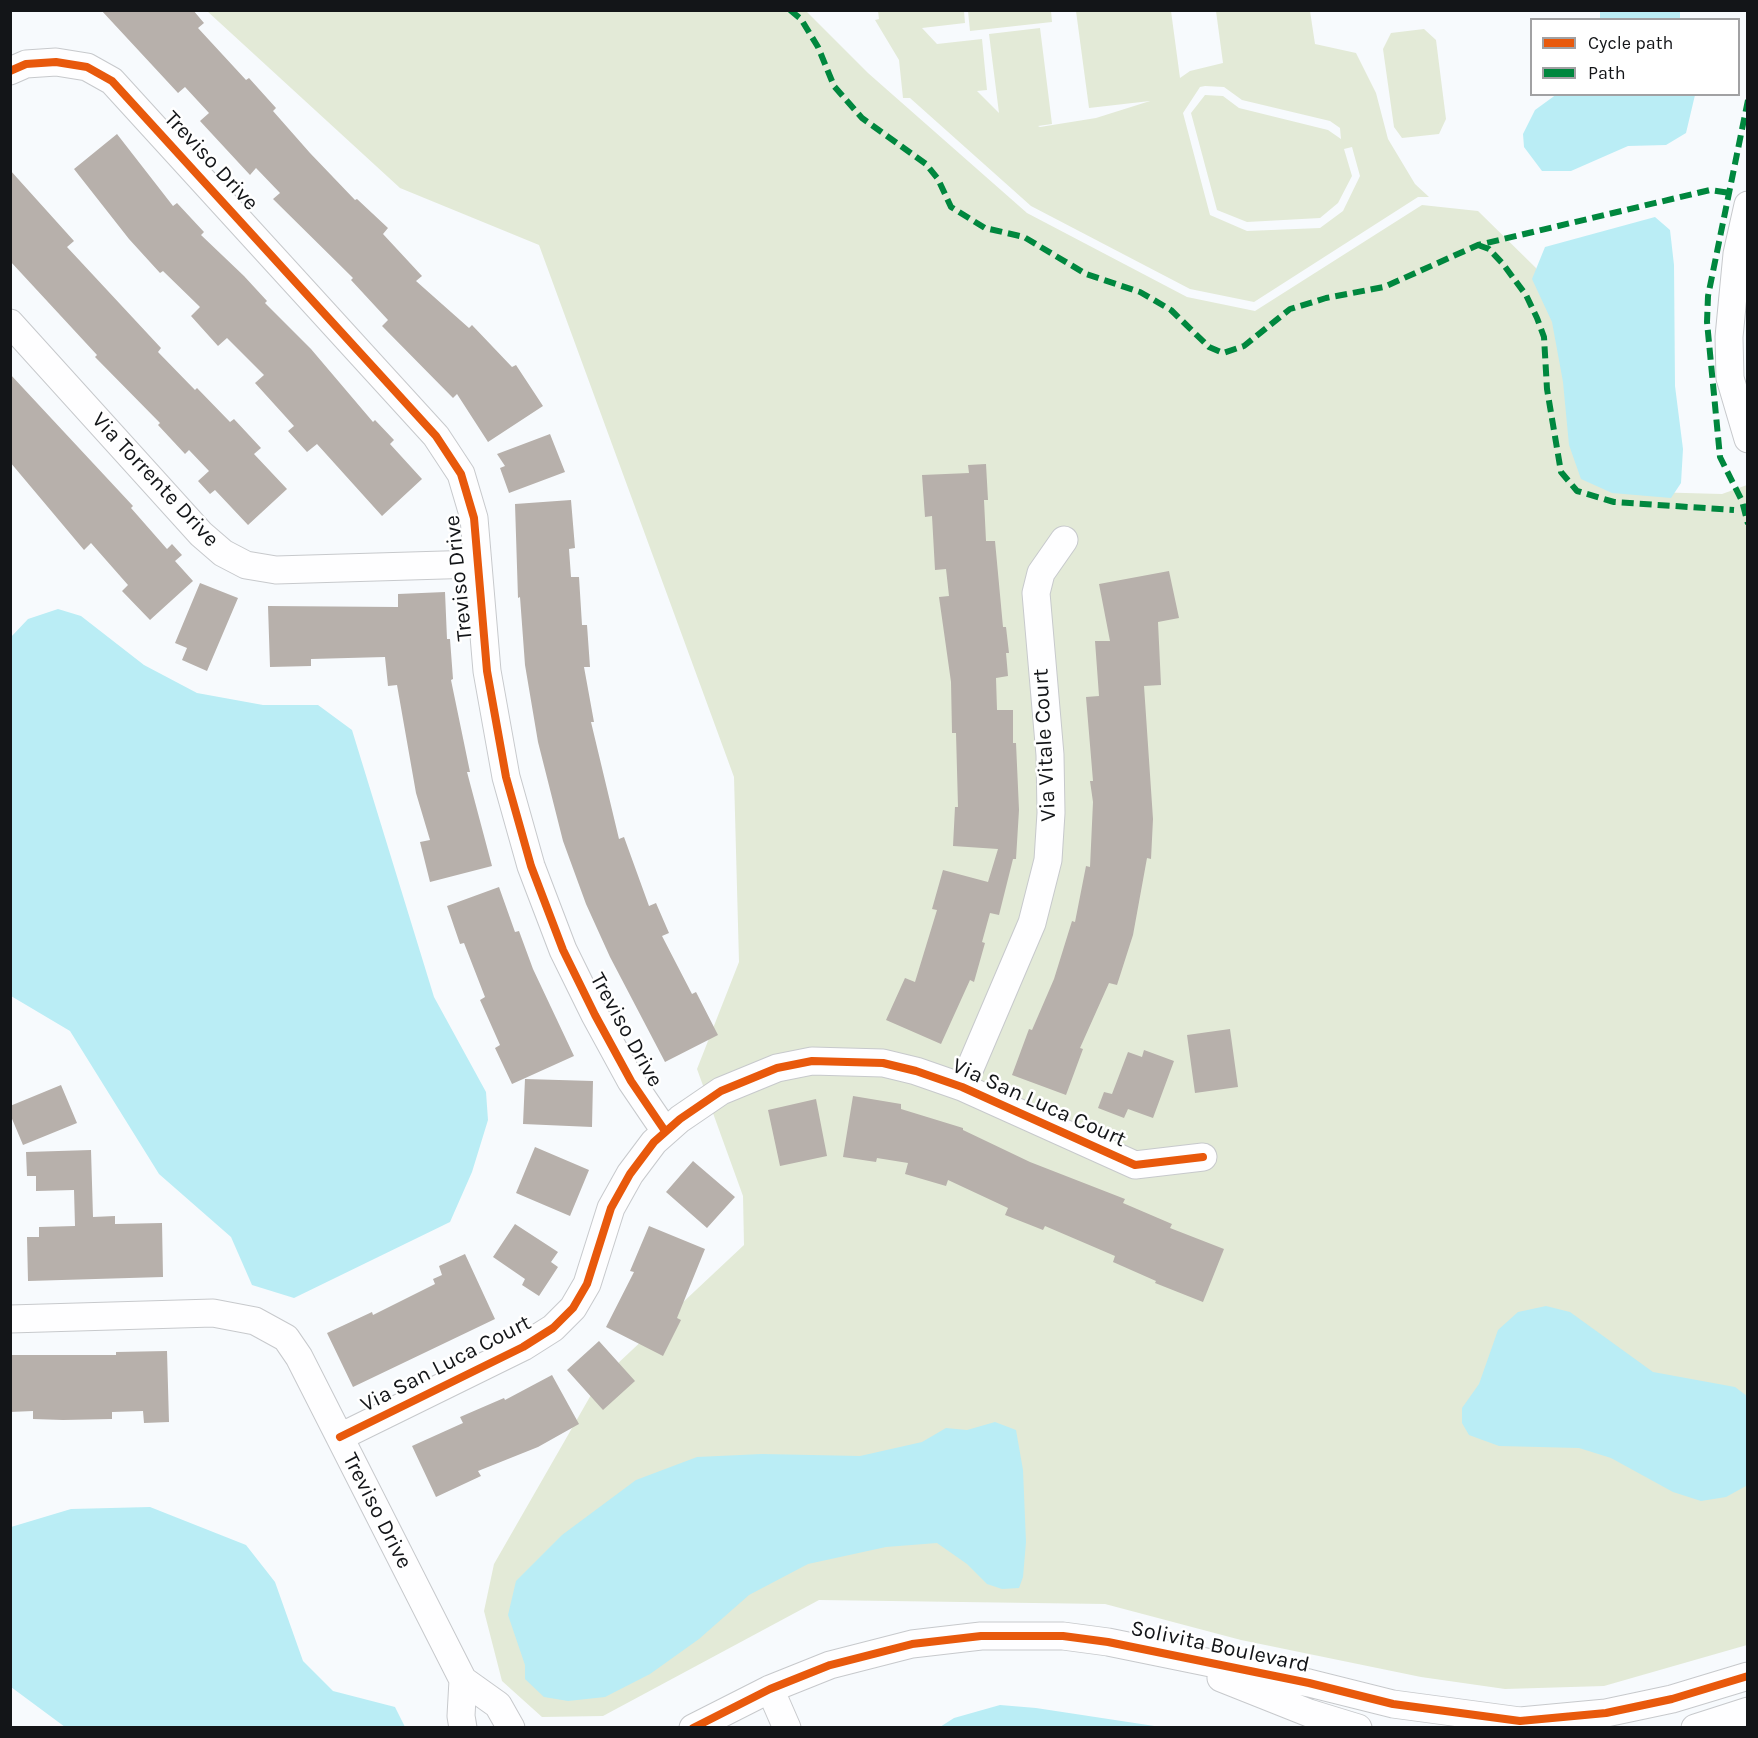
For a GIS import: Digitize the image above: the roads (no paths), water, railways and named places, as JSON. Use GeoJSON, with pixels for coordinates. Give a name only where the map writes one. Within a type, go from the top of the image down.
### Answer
{"type":"FeatureCollection","features":[{"type":"Feature","properties":{"kind":"street","name":"Treviso Drive"},"geometry":{"type":"LineString","coordinates":[[10,71],[26,64],[56,62],[87,67],[112,81],[436,436],[461,474],[474,518],[489,682],[506,777],[531,866],[563,950],[595,1015],[632,1081],[665,1131]]}},
{"type":"Feature","properties":{"kind":"street"},"geometry":{"type":"LineString","coordinates":[[1748,205],[1737,254],[1729,337],[1730,378],[1748,439]]}},
{"type":"Feature","properties":{"kind":"street","name":"Via Torrente Drive"},"geometry":{"type":"LineString","coordinates":[[10,323],[201,534],[223,553],[246,565],[276,570],[477,564]]}},
{"type":"Feature","properties":{"kind":"street","name":"Via Vitale Court"},"geometry":{"type":"LineString","coordinates":[[962,1087],[1032,923],[1047,860],[1051,813],[1050,755],[1036,604],[1041,573],[1064,540]]}},
{"type":"Feature","properties":{"kind":"street","name":"Via San Luca Court"},"geometry":{"type":"LineString","coordinates":[[340,1437],[523,1347],[564,1319],[587,1284],[606,1220],[618,1195],[643,1156],[665,1131],[721,1091],[777,1068],[812,1061],[883,1063],[916,1071],[962,1087],[1135,1165],[1203,1157]]}},
{"type":"Feature","properties":{"kind":"street","name":"Treviso Drive"},"geometry":{"type":"LineString","coordinates":[[10,1319],[213,1312],[255,1321],[286,1338],[299,1357],[463,1680],[498,1705],[511,1728]]}},
{"type":"Feature","properties":{"kind":"street","name":"Solivita Boulevard"},"geometry":{"type":"LineString","coordinates":[[693,1728],[770,1689],[808,1673],[866,1654],[942,1639],[1017,1634],[1063,1636],[1309,1683],[1393,1704],[1466,1716],[1538,1724],[1606,1713],[1745,1683]]}},
{"type":"Feature","properties":{"kind":"street","name":"Solivita Boulevard"},"geometry":{"type":"LineString","coordinates":[[1153,1652],[1309,1713],[1358,1728]]}},
{"type":"Feature","properties":{"kind":"street"},"geometry":{"type":"LineString","coordinates":[[463,1680],[461,1716],[463,1728]]}},
{"type":"Feature","properties":{"kind":"street"},"geometry":{"type":"LineString","coordinates":[[770,1689],[787,1728]]}},
{"type":"Feature","properties":{"kind":"street"},"geometry":{"type":"LineString","coordinates":[[1695,1728],[1748,1711]]}},
{"type":"Feature","properties":{"kind":"water"},"geometry":{"type":"Polygon","coordinates":[[[1600,11],[1680,11],[1680,18],[1600,18],[1600,11]]]}},
{"type":"Feature","properties":{"kind":"water"},"geometry":{"type":"Polygon","coordinates":[[[1554,96],[1695,96],[1686,133],[1666,145],[1628,146],[1571,171],[1542,171],[1524,147],[1523,134],[1535,110],[1554,96]]]}},
{"type":"Feature","properties":{"kind":"water"},"geometry":{"type":"Polygon","coordinates":[[[1655,217],[1670,230],[1674,265],[1675,386],[1683,449],[1681,483],[1671,498],[1612,493],[1581,479],[1569,445],[1563,382],[1552,322],[1532,279],[1545,247],[1655,217]]]}},
{"type":"Feature","properties":{"kind":"water"},"geometry":{"type":"Polygon","coordinates":[[[58,609],[81,616],[144,665],[197,693],[263,705],[318,705],[352,730],[434,997],[486,1092],[488,1120],[472,1172],[450,1222],[294,1298],[252,1285],[231,1237],[159,1174],[70,1031],[11,996],[11,637],[28,619],[58,609]]]}},
{"type":"Feature","properties":{"kind":"water"},"geometry":{"type":"Polygon","coordinates":[[[1546,1306],[1570,1312],[1653,1372],[1735,1387],[1747,1396],[1746,1486],[1726,1497],[1701,1501],[1673,1492],[1611,1458],[1579,1448],[1499,1446],[1469,1435],[1462,1423],[1462,1408],[1479,1384],[1498,1330],[1518,1312],[1546,1306]]]}},
{"type":"Feature","properties":{"kind":"water"},"geometry":{"type":"Polygon","coordinates":[[[995,1422],[1016,1430],[1023,1470],[1026,1542],[1023,1577],[1019,1588],[1002,1589],[987,1584],[967,1564],[937,1543],[886,1547],[808,1564],[749,1595],[699,1639],[650,1674],[605,1697],[568,1701],[544,1697],[525,1679],[525,1665],[508,1615],[516,1581],[562,1535],[636,1480],[697,1457],[762,1454],[860,1456],[922,1442],[946,1428],[967,1430],[995,1422]]]}},
{"type":"Feature","properties":{"kind":"water"},"geometry":{"type":"Polygon","coordinates":[[[150,1507],[246,1545],[275,1582],[303,1661],[333,1691],[395,1707],[405,1727],[65,1727],[11,1687],[11,1527],[71,1509],[150,1507]]]}},
{"type":"Feature","properties":{"kind":"water"},"geometry":{"type":"Polygon","coordinates":[[[1000,1705],[1036,1708],[1161,1727],[940,1727],[954,1718],[1000,1705]]]}}]}
